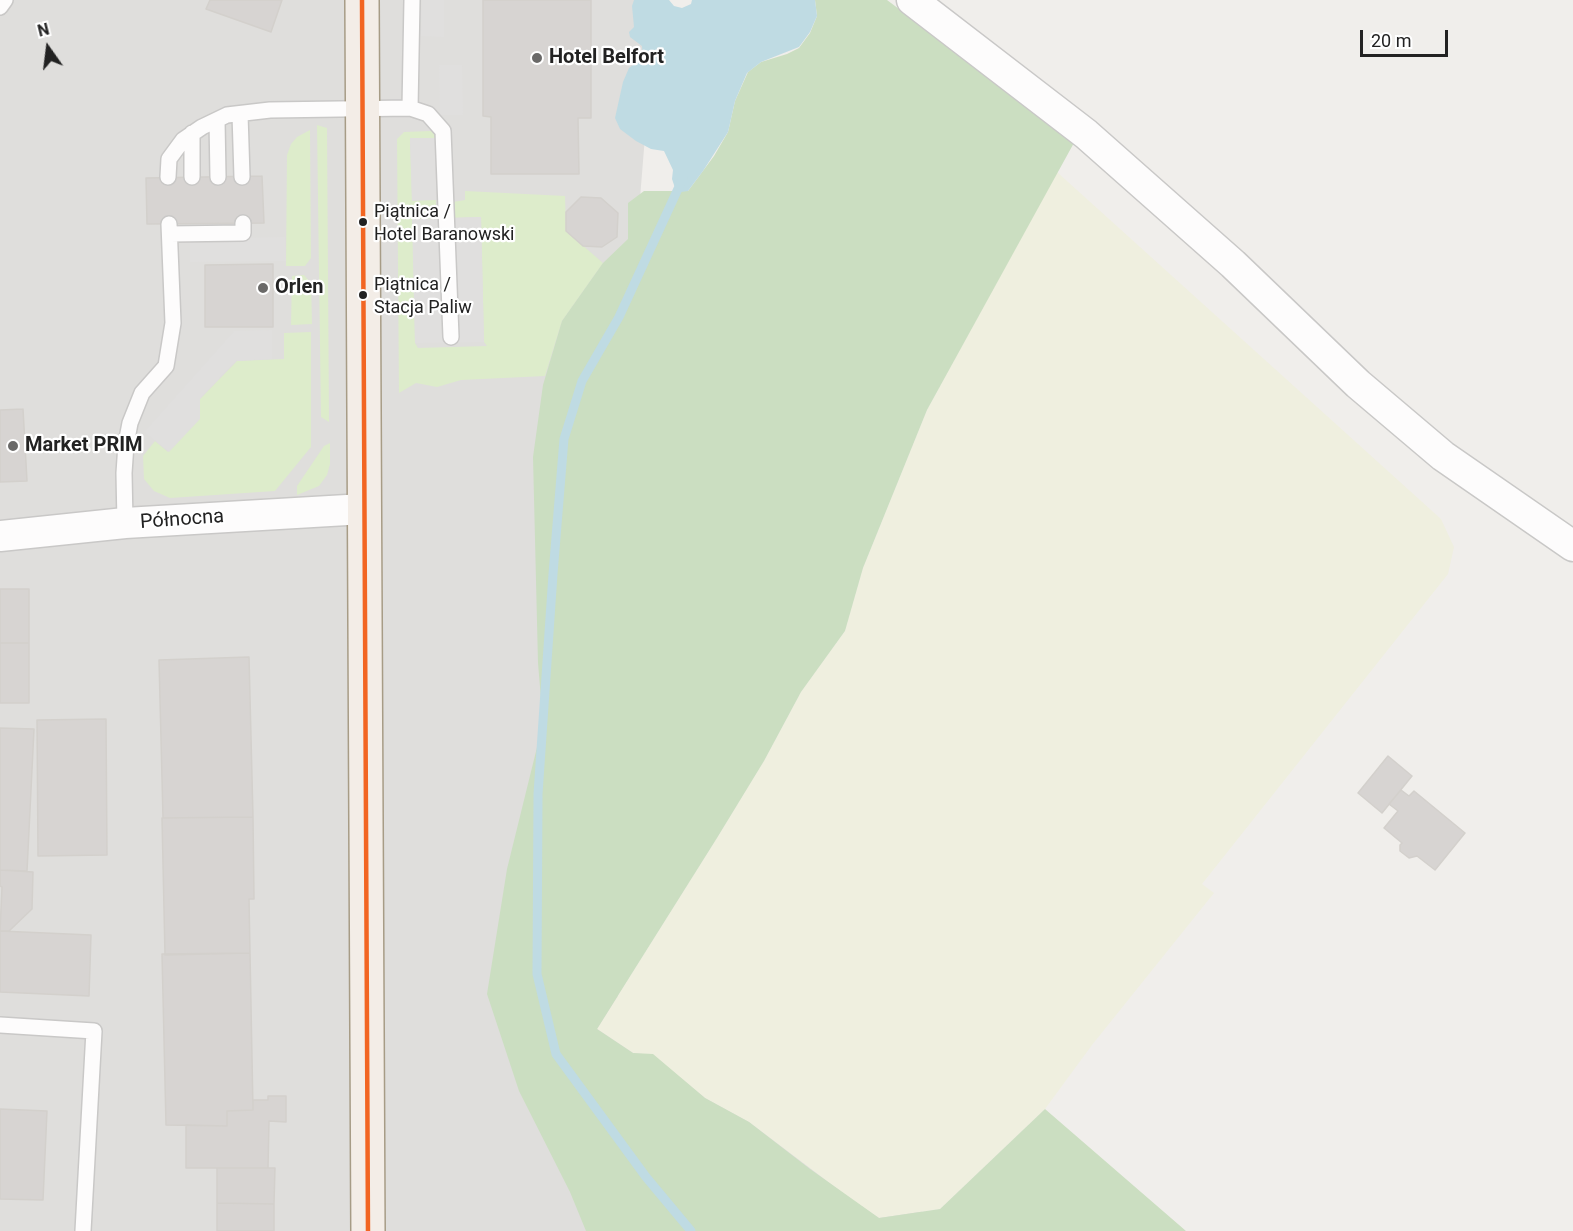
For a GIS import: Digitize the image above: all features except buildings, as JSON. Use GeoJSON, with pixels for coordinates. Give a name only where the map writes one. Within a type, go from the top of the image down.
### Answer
{"type":"FeatureCollection","features":[{"type":"Feature","properties":{"kind":"main road"},"geometry":{"type":"LineString","coordinates":[[362,0],[368,1231]]}},
{"type":"Feature","properties":{"kind":"street"},"geometry":{"type":"LineString","coordinates":[[912,0],[1086,134],[1233,264],[1358,384],[1443,456],[1573,546]]}},
{"type":"Feature","properties":{"kind":"street","name":"Północna"},"geometry":{"type":"LineString","coordinates":[[0,536],[125,523],[364,508]]}},
{"type":"Feature","properties":{"kind":"lane"},"geometry":{"type":"LineString","coordinates":[[0,7],[4,0]]}},
{"type":"Feature","properties":{"kind":"lane"},"geometry":{"type":"LineString","coordinates":[[410,108],[412,0]]}},
{"type":"Feature","properties":{"kind":"lane"},"geometry":{"type":"LineString","coordinates":[[168,177],[169,159],[183,140],[227,115],[270,110],[410,108],[428,114],[443,131],[451,337]]}},
{"type":"Feature","properties":{"kind":"lane"},"geometry":{"type":"LineString","coordinates":[[240,114],[242,177]]}},
{"type":"Feature","properties":{"kind":"lane"},"geometry":{"type":"LineString","coordinates":[[217,120],[218,177]]}},
{"type":"Feature","properties":{"kind":"lane"},"geometry":{"type":"LineString","coordinates":[[192,133],[192,177]]}},
{"type":"Feature","properties":{"kind":"lane"},"geometry":{"type":"LineString","coordinates":[[125,523],[126,444],[130,423],[142,393],[166,366],[173,323],[169,229],[219,229],[243,233],[243,223]]}},
{"type":"Feature","properties":{"kind":"lane"},"geometry":{"type":"LineString","coordinates":[[0,1025],[94,1031],[83,1231]]}},
{"type":"Feature","properties":{"kind":"shaded area"},"geometry":{"type":"Polygon","coordinates":[[[0,0],[656,0],[578,967],[949,1231],[0,1231],[0,0]]]}},
{"type":"Feature","properties":{"kind":"shaded area"},"geometry":{"type":"Polygon","coordinates":[[[422,0],[444,0],[444,37],[421,36],[422,0]]]}},
{"type":"Feature","properties":{"kind":"shaded area"},"geometry":{"type":"Polygon","coordinates":[[[439,65],[462,65],[463,115],[440,115],[439,65]]]}},
{"type":"Feature","properties":{"kind":"shaded area"},"geometry":{"type":"Polygon","coordinates":[[[410,138],[435,138],[436,200],[412,201],[410,138]]]}},
{"type":"Feature","properties":{"kind":"shaded area"},"geometry":{"type":"Polygon","coordinates":[[[481,217],[484,342],[415,343],[412,219],[481,217]]]}},
{"type":"Feature","properties":{"kind":"shaded area"},"geometry":{"type":"Polygon","coordinates":[[[285,237],[286,261],[190,262],[190,239],[285,237]]]}},
{"type":"Feature","properties":{"kind":"shaded area"},"geometry":{"type":"Polygon","coordinates":[[[272,330],[272,359],[236,361],[200,399],[200,419],[169,452],[144,432],[234,331],[272,330]]]}},
{"type":"Feature","properties":{"kind":"green space"},"geometry":{"type":"Polygon","coordinates":[[[815,0],[887,0],[1075,141],[927,410],[863,568],[845,631],[801,692],[764,761],[597,1029],[633,1053],[653,1054],[705,1098],[749,1122],[879,1218],[940,1209],[1045,1109],[1186,1231],[586,1231],[570,1192],[519,1091],[487,994],[507,869],[543,723],[538,663],[533,457],[543,385],[562,321],[603,263],[628,239],[628,203],[644,191],[688,191],[714,156],[728,132],[735,101],[748,72],[761,62],[799,48],[810,33],[817,16],[815,0]]]}},
{"type":"Feature","properties":{"kind":"green space"},"geometry":{"type":"Polygon","coordinates":[[[317,125],[327,128],[329,422],[321,417],[317,125]]]}},
{"type":"Feature","properties":{"kind":"green space"},"geometry":{"type":"Polygon","coordinates":[[[310,130],[311,258],[305,266],[286,266],[287,155],[291,144],[297,137],[310,130]]]}},
{"type":"Feature","properties":{"kind":"green space"},"geometry":{"type":"Polygon","coordinates":[[[431,131],[435,134],[435,138],[410,139],[412,200],[436,200],[436,219],[413,219],[415,343],[418,348],[487,346],[484,342],[481,217],[453,218],[453,202],[465,200],[465,191],[565,196],[566,231],[603,263],[562,321],[545,376],[461,380],[437,387],[416,383],[399,393],[397,139],[404,132],[431,131]]]}},
{"type":"Feature","properties":{"kind":"green space"},"geometry":{"type":"Polygon","coordinates":[[[1057,172],[1441,519],[1454,547],[1448,574],[1202,884],[1214,893],[1092,1045],[1045,1109],[940,1209],[879,1218],[749,1122],[705,1098],[653,1055],[633,1053],[597,1029],[764,761],[801,692],[845,631],[863,568],[927,410],[1057,172]]]}},
{"type":"Feature","properties":{"kind":"green space"},"geometry":{"type":"Polygon","coordinates":[[[304,275],[311,283],[312,324],[291,325],[292,276],[304,275]]]}},
{"type":"Feature","properties":{"kind":"green space"},"geometry":{"type":"Polygon","coordinates":[[[311,332],[311,447],[275,491],[170,498],[154,491],[144,479],[143,456],[155,441],[168,452],[200,399],[237,361],[284,359],[284,333],[311,332]]]}},
{"type":"Feature","properties":{"kind":"green space"},"geometry":{"type":"Polygon","coordinates":[[[330,443],[330,464],[327,475],[319,486],[297,495],[297,486],[324,446],[330,443]]]}},
{"type":"Feature","properties":{"kind":"water"},"geometry":{"type":"Polygon","coordinates":[[[634,0],[669,0],[674,6],[682,8],[691,4],[692,0],[815,0],[817,16],[810,32],[799,47],[761,62],[747,73],[735,101],[728,132],[688,191],[681,192],[675,188],[672,179],[673,170],[664,151],[651,149],[636,141],[620,129],[615,118],[623,82],[629,68],[643,58],[642,46],[630,37],[629,32],[634,27],[632,6],[634,0]]]}},
{"type":"Feature","properties":{"kind":"waterway"},"geometry":{"type":"LineString","coordinates":[[683,178],[619,317],[582,381],[564,439],[538,794],[537,974],[556,1054],[646,1177],[691,1231]]}},
{"type":"Feature","properties":{"kind":"transit line"},"geometry":{"type":"LineString","coordinates":[[362,0],[368,1231]]}},
{"type":"Feature","properties":{"kind":"place","name":"Hotel Belfort"},"geometry":{"type":"Point","coordinates":[537,58]}},
{"type":"Feature","properties":{"kind":"place","name":"Piątnica / Hotel Baranowski"},"geometry":{"type":"Point","coordinates":[363,222]}},
{"type":"Feature","properties":{"kind":"place","name":"Orlen"},"geometry":{"type":"Point","coordinates":[263,288]}},
{"type":"Feature","properties":{"kind":"place","name":"Piątnica / Stacja Paliw"},"geometry":{"type":"Point","coordinates":[363,295]}},
{"type":"Feature","properties":{"kind":"place","name":"Market PRIM"},"geometry":{"type":"Point","coordinates":[13,446]}}]}
